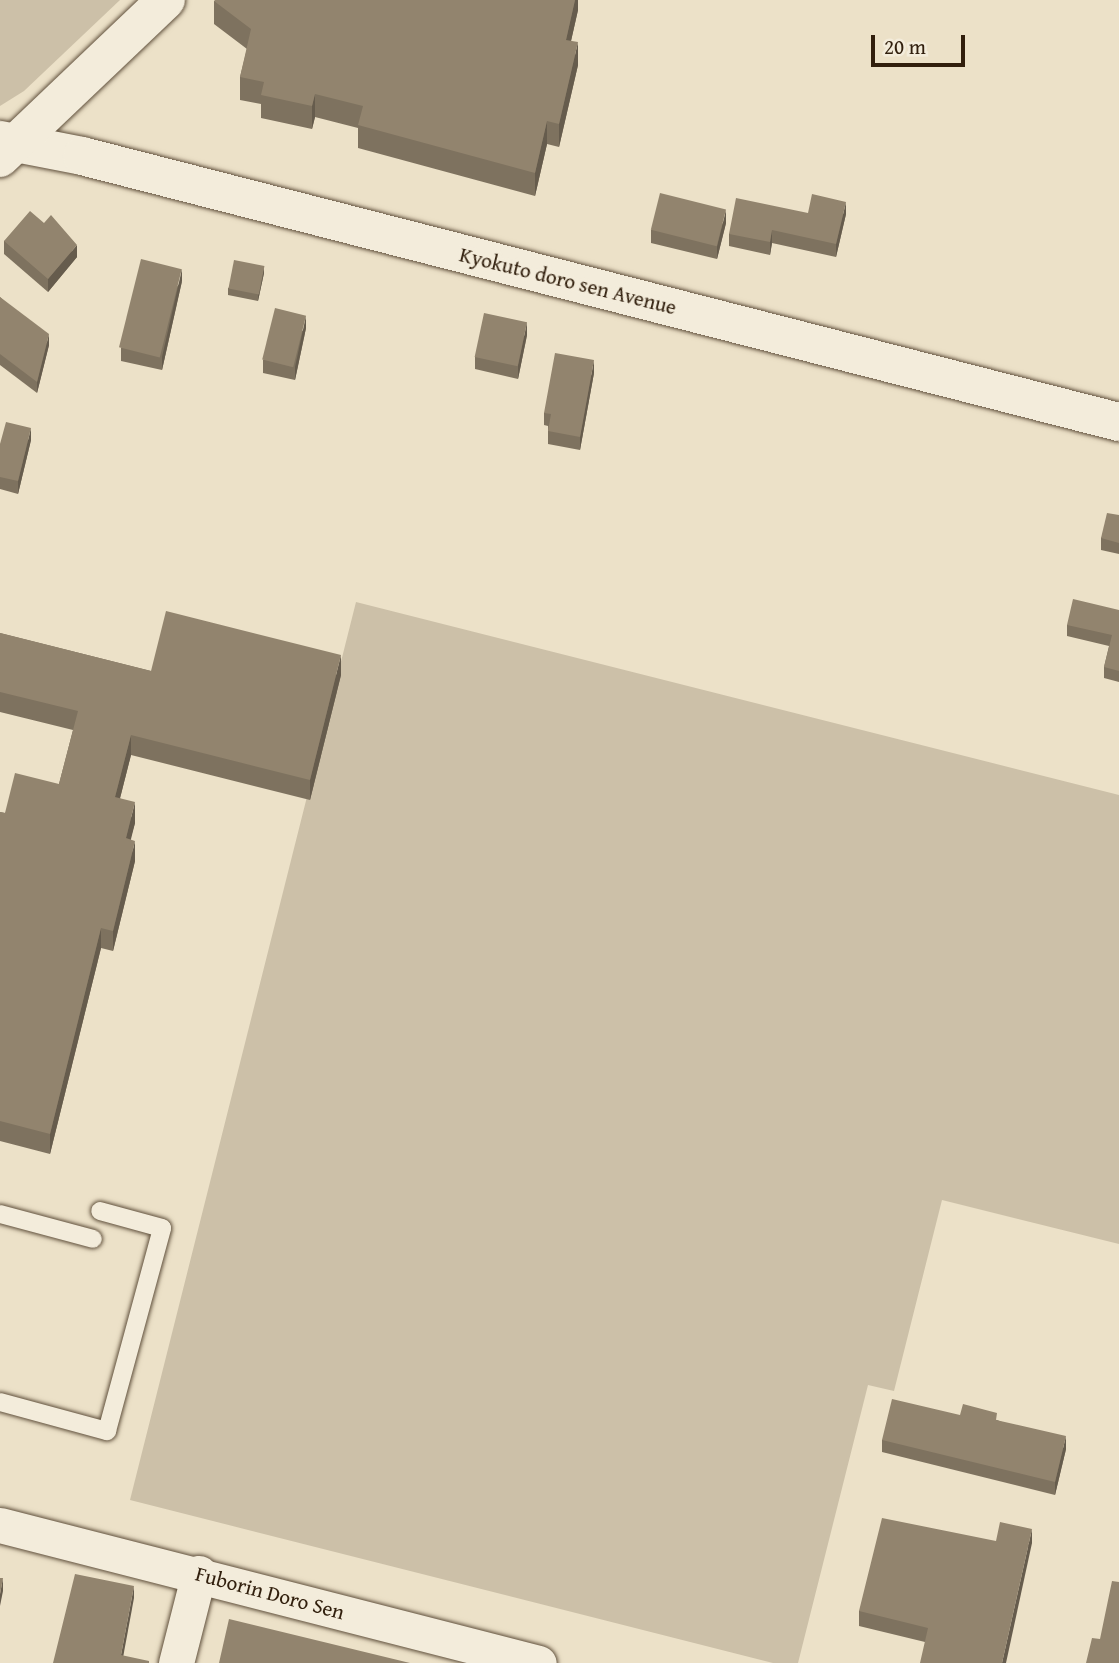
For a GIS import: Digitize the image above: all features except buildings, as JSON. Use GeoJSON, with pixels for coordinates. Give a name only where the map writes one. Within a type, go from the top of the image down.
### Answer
{"type":"FeatureCollection","features":[{"type":"Feature","properties":{"kind":"street"},"geometry":{"type":"LineString","coordinates":[[5,147],[166,0]]}},
{"type":"Feature","properties":{"kind":"street","name":"Kyokuto doro sen Avenue"},"geometry":{"type":"LineString","coordinates":[[5,147],[1119,422]]}},
{"type":"Feature","properties":{"kind":"street","name":"Fuborin Doro Sen"},"geometry":{"type":"LineString","coordinates":[[0,1525],[199,1573],[437,1651],[539,1663]]}},
{"type":"Feature","properties":{"kind":"street"},"geometry":{"type":"LineString","coordinates":[[176,1663],[199,1573]]}},
{"type":"Feature","properties":{"kind":"lane"},"geometry":{"type":"LineString","coordinates":[[0,1402],[107,1431],[162,1228],[100,1211]]}},
{"type":"Feature","properties":{"kind":"lane"},"geometry":{"type":"LineString","coordinates":[[0,1214],[93,1239]]}},
{"type":"Feature","properties":{"kind":"shaded area"},"geometry":{"type":"Polygon","coordinates":[[[0,0],[120,0],[24,91],[0,106],[0,0]]]}},
{"type":"Feature","properties":{"kind":"shaded area"},"geometry":{"type":"Polygon","coordinates":[[[356,602],[1119,795],[1119,1244],[942,1200],[894,1391],[868,1385],[798,1663],[773,1663],[130,1500],[356,602]]]}}]}
